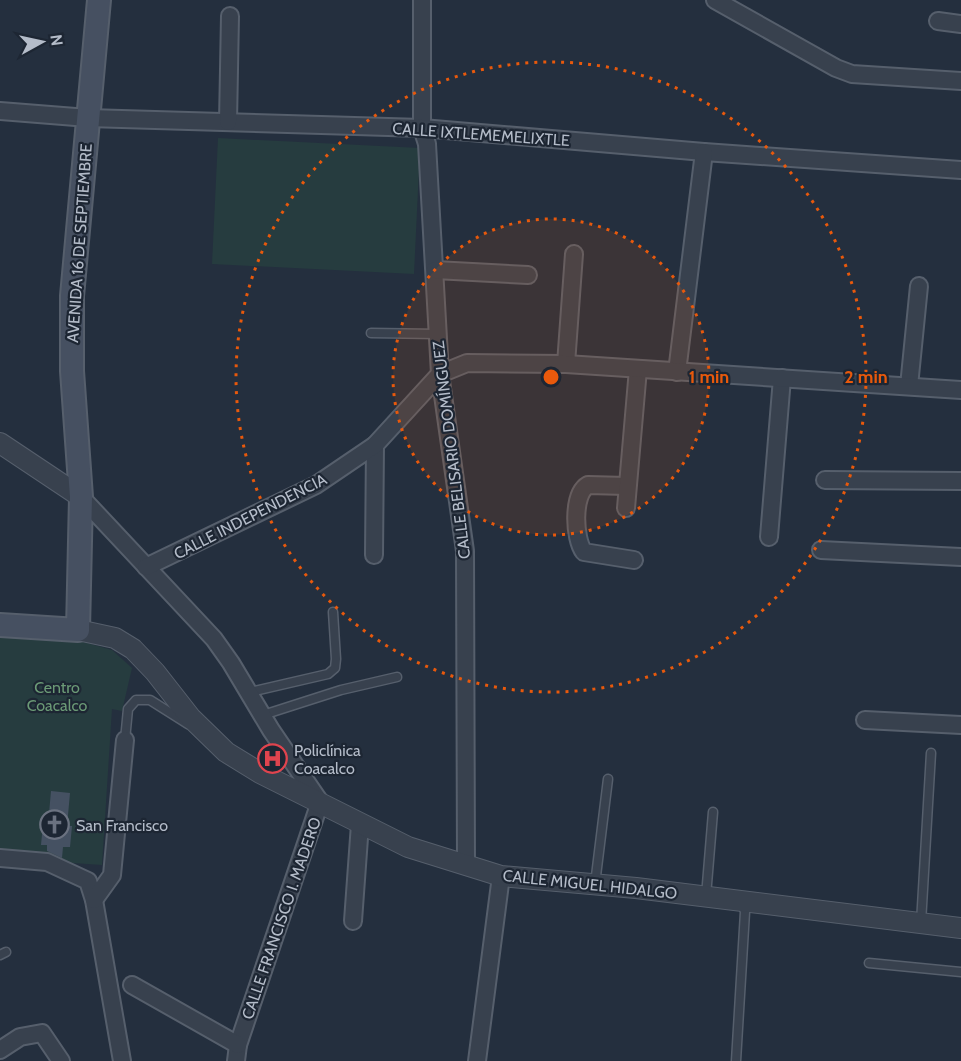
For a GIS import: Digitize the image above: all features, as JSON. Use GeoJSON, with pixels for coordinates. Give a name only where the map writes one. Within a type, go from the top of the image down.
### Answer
{"type":"FeatureCollection","features":[{"type":"Feature","properties":{"kind":"main road","name":"AVENIDA 16 DE SEPTIEMBRE"},"geometry":{"type":"LineString","coordinates":[[78,630],[81,497],[72,371],[72,296],[99,0]]}},
{"type":"Feature","properties":{"kind":"main road"},"geometry":{"type":"LineString","coordinates":[[0,625],[78,630]]}},
{"type":"Feature","properties":{"kind":"street","name":"CALLE BELISARIO DOMÍNGUEZ"},"geometry":{"type":"LineString","coordinates":[[422,0],[422,128],[427,144],[440,374],[465,551],[466,865]]}},
{"type":"Feature","properties":{"kind":"street"},"geometry":{"type":"LineString","coordinates":[[715,0],[836,68],[852,74],[961,81]]}},
{"type":"Feature","properties":{"kind":"street"},"geometry":{"type":"LineString","coordinates":[[228,122],[230,16]]}},
{"type":"Feature","properties":{"kind":"street"},"geometry":{"type":"LineString","coordinates":[[938,21],[961,24]]}},
{"type":"Feature","properties":{"kind":"street","name":"CALLE IXTLEMEMELIXTLE"},"geometry":{"type":"LineString","coordinates":[[0,111],[88,118],[422,128],[704,152],[961,170]]}},
{"type":"Feature","properties":{"kind":"street"},"geometry":{"type":"LineString","coordinates":[[677,372],[704,152]]}},
{"type":"Feature","properties":{"kind":"street"},"geometry":{"type":"LineString","coordinates":[[566,364],[574,254]]}},
{"type":"Feature","properties":{"kind":"street"},"geometry":{"type":"LineString","coordinates":[[435,270],[528,274]]}},
{"type":"Feature","properties":{"kind":"street"},"geometry":{"type":"LineString","coordinates":[[909,386],[918,286]]}},
{"type":"Feature","properties":{"kind":"street","name":"CALLE INDEPENDENCIA"},"geometry":{"type":"LineString","coordinates":[[146,567],[316,485],[375,445],[440,374],[467,363],[566,364],[961,390]]}},
{"type":"Feature","properties":{"kind":"street"},"geometry":{"type":"LineString","coordinates":[[626,508],[638,369]]}},
{"type":"Feature","properties":{"kind":"street"},"geometry":{"type":"LineString","coordinates":[[769,537],[782,378]]}},
{"type":"Feature","properties":{"kind":"street"},"geometry":{"type":"LineString","coordinates":[[0,443],[81,497]]}},
{"type":"Feature","properties":{"kind":"street"},"geometry":{"type":"LineString","coordinates":[[374,555],[375,445]]}},
{"type":"Feature","properties":{"kind":"street"},"geometry":{"type":"LineString","coordinates":[[825,480],[961,481]]}},
{"type":"Feature","properties":{"kind":"street"},"geometry":{"type":"LineString","coordinates":[[627,486],[588,485],[582,488],[578,495],[576,536],[584,552],[634,560]]}},
{"type":"Feature","properties":{"kind":"street","name":"CALLE FRANCISCO I. MADERO"},"geometry":{"type":"LineString","coordinates":[[81,497],[214,639],[320,802],[237,1053]]}},
{"type":"Feature","properties":{"kind":"street"},"geometry":{"type":"LineString","coordinates":[[820,550],[961,557]]}},
{"type":"Feature","properties":{"kind":"street","name":"CALLE MIGUEL HIDALGO"},"geometry":{"type":"LineString","coordinates":[[78,630],[115,638],[133,649],[155,672],[191,718],[226,752],[260,773],[408,847],[501,876],[595,884],[961,928]]}},
{"type":"Feature","properties":{"kind":"street"},"geometry":{"type":"LineString","coordinates":[[865,720],[961,724]]}},
{"type":"Feature","properties":{"kind":"street"},"geometry":{"type":"LineString","coordinates":[[94,900],[112,875],[125,740]]}},
{"type":"Feature","properties":{"kind":"street"},"geometry":{"type":"LineString","coordinates":[[353,921],[360,824]]}},
{"type":"Feature","properties":{"kind":"street"},"geometry":{"type":"LineString","coordinates":[[0,858],[46,862],[88,881],[94,900],[122,1061]]}},
{"type":"Feature","properties":{"kind":"street"},"geometry":{"type":"LineString","coordinates":[[477,1061],[501,876]]}},
{"type":"Feature","properties":{"kind":"street"},"geometry":{"type":"LineString","coordinates":[[132,985],[237,1053]]}},
{"type":"Feature","properties":{"kind":"street"},"geometry":{"type":"LineString","coordinates":[[0,1050],[20,1037],[42,1033],[61,1061]]}},
{"type":"Feature","properties":{"kind":"lane"},"geometry":{"type":"LineString","coordinates":[[371,333],[438,334]]}},
{"type":"Feature","properties":{"kind":"lane"},"geometry":{"type":"LineString","coordinates":[[250,692],[328,674],[335,668],[333,612]]}},
{"type":"Feature","properties":{"kind":"lane"},"geometry":{"type":"LineString","coordinates":[[262,715],[341,690],[397,677]]}},
{"type":"Feature","properties":{"kind":"lane"},"geometry":{"type":"LineString","coordinates":[[125,740],[128,709],[136,700],[145,699],[214,741]]}},
{"type":"Feature","properties":{"kind":"lane"},"geometry":{"type":"LineString","coordinates":[[921,923],[931,753]]}},
{"type":"Feature","properties":{"kind":"lane"},"geometry":{"type":"LineString","coordinates":[[595,884],[608,778]]}},
{"type":"Feature","properties":{"kind":"lane"},"geometry":{"type":"LineString","coordinates":[[706,897],[713,812]]}},
{"type":"Feature","properties":{"kind":"lane"},"geometry":{"type":"LineString","coordinates":[[736,1061],[745,912],[742,901]]}},
{"type":"Feature","properties":{"kind":"lane"},"geometry":{"type":"LineString","coordinates":[[869,963],[961,972]]}},
{"type":"Feature","properties":{"kind":"green space"},"geometry":{"type":"Polygon","coordinates":[[[218,138],[420,148],[414,274],[212,264],[218,138]]]}},
{"type":"Feature","properties":{"kind":"green space","name":"Centro Coacalco"},"geometry":{"type":"Polygon","coordinates":[[[0,637],[69,638],[112,650],[132,668],[122,711],[112,709],[102,865],[0,858],[0,637]]]}},
{"type":"Feature","properties":{"kind":"building","name":"San Francisco"},"geometry":{"type":"Polygon","coordinates":[[[51,791],[70,793],[67,826],[72,826],[70,847],[63,847],[62,858],[47,851],[47,845],[41,845],[43,824],[48,825],[51,791]]]}},
{"type":"Feature","properties":{"kind":"place","name":"Policlínica Coacalco"},"geometry":{"type":"Point","coordinates":[273,759]}},
{"type":"Feature","properties":{"kind":"place","name":"San Francisco"},"geometry":{"type":"Point","coordinates":[55,825]}}]}
